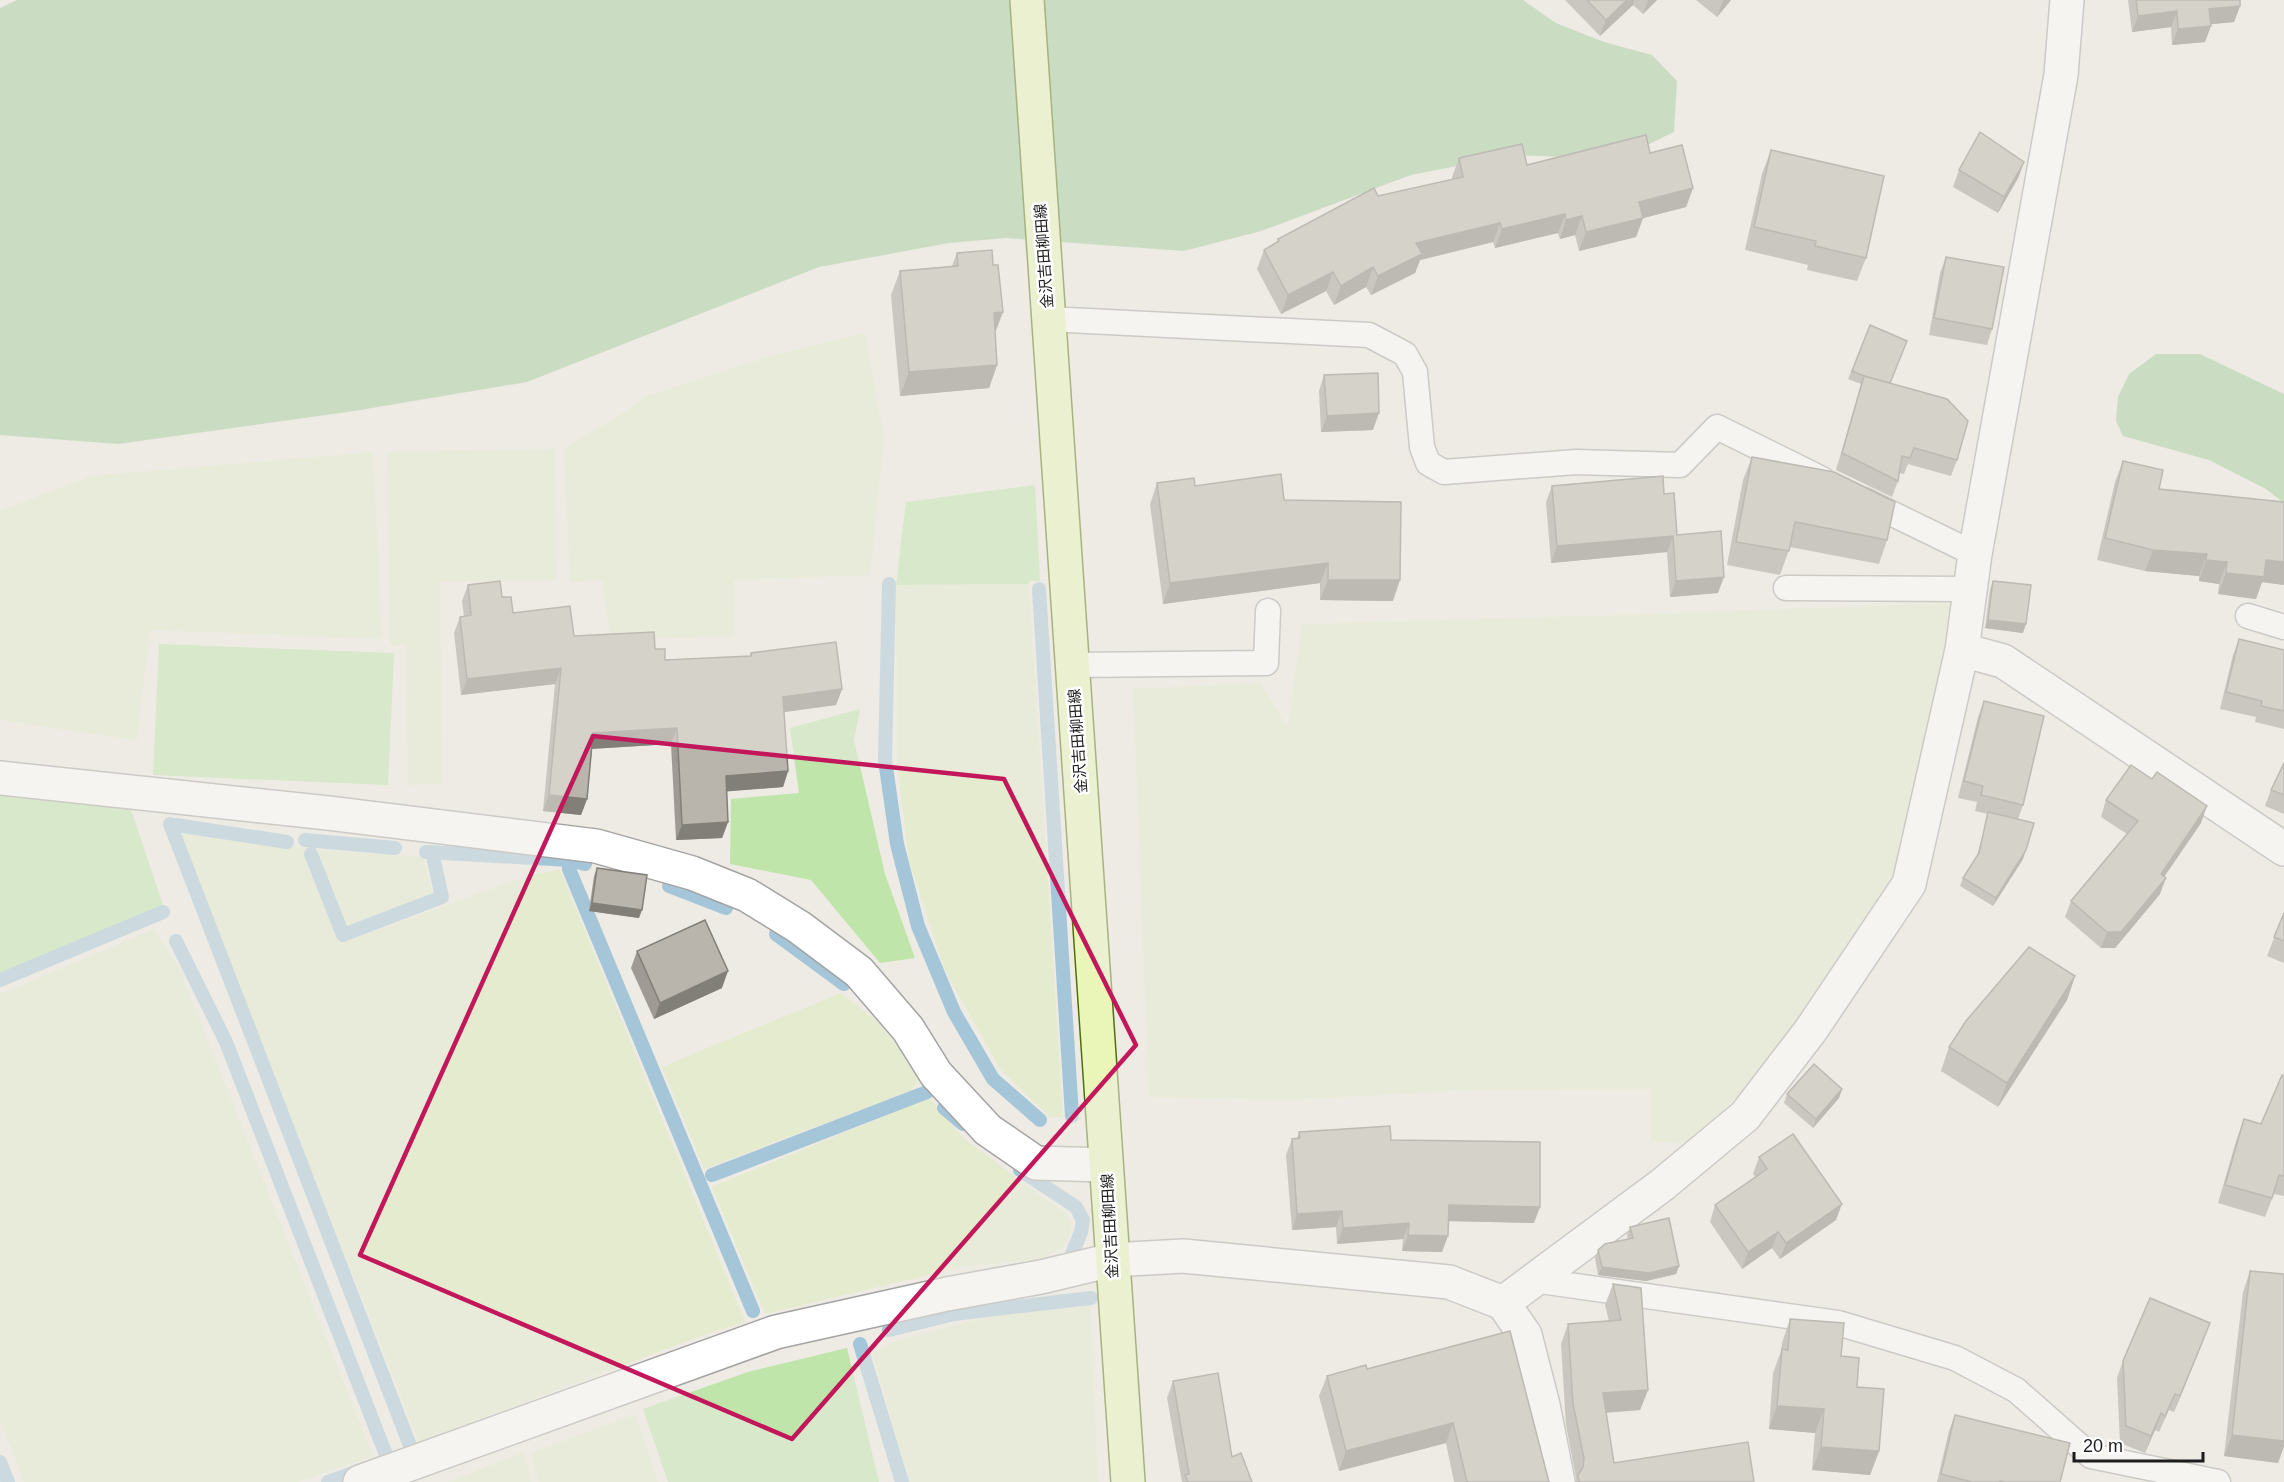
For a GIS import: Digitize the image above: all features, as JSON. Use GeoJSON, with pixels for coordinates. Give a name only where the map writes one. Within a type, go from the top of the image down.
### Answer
{"type":"FeatureCollection","features":[{"type":"Feature","properties":{"kind":"main road","name":"金沢吉田柳田線"},"geometry":{"type":"LineString","coordinates":[[1027,0],[1128,1482]]}},
{"type":"Feature","properties":{"kind":"street"},"geometry":{"type":"LineString","coordinates":[[1503,1303],[1667,1181],[1745,1116],[1818,1020],[1910,884],[1962,650],[1975,554],[2061,75],[2067,0]]}},
{"type":"Feature","properties":{"kind":"street"},"geometry":{"type":"LineString","coordinates":[[1962,650],[2003,661],[2284,849]]}},
{"type":"Feature","properties":{"kind":"street"},"geometry":{"type":"LineString","coordinates":[[0,778],[328,813],[596,846],[692,873],[747,895],[799,927],[859,972],[908,1029],[936,1074],[988,1130],[1036,1163],[1106,1165]]}},
{"type":"Feature","properties":{"kind":"street"},"geometry":{"type":"LineString","coordinates":[[360,1482],[776,1332],[1112,1260],[1182,1256],[1449,1282],[1503,1303],[1525,1335],[1543,1406],[1558,1482]]}},
{"type":"Feature","properties":{"kind":"lane"},"geometry":{"type":"LineString","coordinates":[[1048,319],[1369,335],[1405,354],[1414,372],[1422,447],[1428,463],[1444,472],[1576,462],[1680,465],[1717,427],[1975,554]]}},
{"type":"Feature","properties":{"kind":"lane"},"geometry":{"type":"LineString","coordinates":[[1786,588],[1970,589]]}},
{"type":"Feature","properties":{"kind":"lane"},"geometry":{"type":"LineString","coordinates":[[1072,665],[1266,663],[1268,611]]}},
{"type":"Feature","properties":{"kind":"lane"},"geometry":{"type":"LineString","coordinates":[[2248,616],[2284,627]]}},
{"type":"Feature","properties":{"kind":"lane"},"geometry":{"type":"LineString","coordinates":[[1533,1280],[1838,1323],[1955,1358],[2016,1390],[2091,1456],[2218,1482]]}},
{"type":"Feature","properties":{"kind":"highlighted area"},"geometry":{"type":"Polygon","coordinates":[[[593,736],[1004,779],[1136,1045],[792,1439],[360,1255],[593,736]]]}},
{"type":"Feature","properties":{"kind":"green space"},"geometry":{"type":"Polygon","coordinates":[[[17,0],[1523,0],[1556,23],[1604,42],[1652,55],[1677,81],[1674,132],[1618,159],[1513,155],[1411,175],[1261,231],[1184,251],[1006,238],[949,243],[819,267],[527,382],[354,411],[118,444],[0,435],[0,8],[17,0]]]}},
{"type":"Feature","properties":{"kind":"green space"},"geometry":{"type":"Polygon","coordinates":[[[865,333],[884,438],[870,575],[734,580],[735,636],[611,639],[602,580],[570,582],[564,448],[619,416],[645,397],[770,356],[865,333]]]}},
{"type":"Feature","properties":{"kind":"green space"},"geometry":{"type":"Polygon","coordinates":[[[2156,354],[2200,354],[2284,394],[2284,503],[2266,489],[2209,460],[2123,436],[2116,421],[2118,397],[2129,374],[2156,354]]]}},
{"type":"Feature","properties":{"kind":"green space"},"geometry":{"type":"Polygon","coordinates":[[[555,449],[557,580],[440,582],[442,784],[408,785],[406,645],[390,645],[387,452],[555,449]]]}},
{"type":"Feature","properties":{"kind":"green space"},"geometry":{"type":"Polygon","coordinates":[[[373,452],[382,639],[150,630],[137,740],[0,720],[0,511],[91,476],[373,452]]]}},
{"type":"Feature","properties":{"kind":"green space"},"geometry":{"type":"Polygon","coordinates":[[[1035,485],[1040,581],[1029,581],[1029,584],[896,585],[906,502],[1035,485]]]}},
{"type":"Feature","properties":{"kind":"green space"},"geometry":{"type":"Polygon","coordinates":[[[1029,584],[1063,1117],[1050,1117],[1000,1069],[945,970],[909,861],[897,762],[896,585],[1029,584]]]}},
{"type":"Feature","properties":{"kind":"green space"},"geometry":{"type":"Polygon","coordinates":[[[1951,603],[1920,789],[1886,896],[1765,1064],[1693,1144],[1650,1141],[1651,1089],[1466,1090],[1290,1100],[1149,1097],[1133,689],[1260,683],[1288,728],[1302,624],[1951,603]]]}},
{"type":"Feature","properties":{"kind":"green space"},"geometry":{"type":"Polygon","coordinates":[[[159,644],[394,653],[388,785],[153,775],[159,644]]]}},
{"type":"Feature","properties":{"kind":"green space"},"geometry":{"type":"Polygon","coordinates":[[[860,709],[854,740],[885,874],[915,958],[880,963],[811,880],[730,864],[731,799],[799,793],[790,728],[860,709]]]}},
{"type":"Feature","properties":{"kind":"green space"},"geometry":{"type":"Polygon","coordinates":[[[0,794],[130,807],[163,905],[0,973],[0,794]]]}},
{"type":"Feature","properties":{"kind":"green space"},"geometry":{"type":"Polygon","coordinates":[[[177,831],[306,848],[342,943],[530,875],[560,870],[745,1322],[709,1333],[419,1442],[177,831]]]}},
{"type":"Feature","properties":{"kind":"green space"},"geometry":{"type":"Polygon","coordinates":[[[314,850],[423,857],[433,896],[348,929],[314,850]]]}},
{"type":"Feature","properties":{"kind":"green space"},"geometry":{"type":"Polygon","coordinates":[[[154,929],[179,968],[373,1456],[298,1482],[24,1482],[0,1420],[0,994],[154,929]]]}},
{"type":"Feature","properties":{"kind":"green space"},"geometry":{"type":"Polygon","coordinates":[[[841,993],[875,1020],[923,1077],[910,1091],[704,1169],[662,1067],[841,993]]]}},
{"type":"Feature","properties":{"kind":"green space"},"geometry":{"type":"Polygon","coordinates":[[[929,1098],[961,1136],[1065,1212],[1072,1224],[1070,1235],[1061,1249],[1037,1260],[966,1266],[765,1314],[712,1187],[929,1098]]]}},
{"type":"Feature","properties":{"kind":"green space"},"geometry":{"type":"Polygon","coordinates":[[[1090,1304],[1098,1482],[909,1482],[872,1352],[899,1340],[1001,1313],[1090,1304]]]}},
{"type":"Feature","properties":{"kind":"green space"},"geometry":{"type":"Polygon","coordinates":[[[847,1348],[879,1482],[668,1482],[643,1409],[748,1372],[847,1348]]]}},
{"type":"Feature","properties":{"kind":"green space"},"geometry":{"type":"Polygon","coordinates":[[[635,1414],[658,1482],[539,1482],[531,1453],[635,1414]]]}},
{"type":"Feature","properties":{"kind":"green space"},"geometry":{"type":"Polygon","coordinates":[[[524,1452],[531,1482],[448,1482],[524,1452]]]}},
{"type":"Feature","properties":{"kind":"building"},"geometry":{"type":"Polygon","coordinates":[[[1587,0],[1627,0],[1606,20],[1587,0]]]}},
{"type":"Feature","properties":{"kind":"building"},"geometry":{"type":"Polygon","coordinates":[[[2136,0],[2240,0],[2240,6],[2209,9],[2211,26],[2178,29],[2177,11],[2138,16],[2136,0]]]}},
{"type":"Feature","properties":{"kind":"building"},"geometry":{"type":"Polygon","coordinates":[[[1980,132],[2024,162],[2004,197],[1959,170],[1980,132]]]}},
{"type":"Feature","properties":{"kind":"building"},"geometry":{"type":"Polygon","coordinates":[[[1646,135],[1650,153],[1682,145],[1693,188],[1639,202],[1643,218],[1586,232],[1582,216],[1566,220],[1565,214],[1502,229],[1500,223],[1416,243],[1422,254],[1378,276],[1373,267],[1341,286],[1333,272],[1288,295],[1264,250],[1279,241],[1278,239],[1374,188],[1378,196],[1463,177],[1459,158],[1522,144],[1527,165],[1646,135]]]}},
{"type":"Feature","properties":{"kind":"building"},"geometry":{"type":"Polygon","coordinates":[[[1771,150],[1884,176],[1866,258],[1815,246],[1816,241],[1754,227],[1771,150]]]}},
{"type":"Feature","properties":{"kind":"building"},"geometry":{"type":"Polygon","coordinates":[[[992,250],[993,265],[998,265],[1003,312],[994,313],[997,365],[909,372],[900,271],[958,266],[957,253],[992,250]]]}},
{"type":"Feature","properties":{"kind":"building"},"geometry":{"type":"Polygon","coordinates":[[[1946,257],[2004,267],[1992,329],[1934,318],[1946,257]]]}},
{"type":"Feature","properties":{"kind":"building"},"geometry":{"type":"Polygon","coordinates":[[[1870,325],[1907,341],[1890,383],[1852,371],[1870,325]]]}},
{"type":"Feature","properties":{"kind":"building"},"geometry":{"type":"Polygon","coordinates":[[[1378,373],[1379,413],[1327,416],[1324,375],[1378,373]]]}},
{"type":"Feature","properties":{"kind":"building"},"geometry":{"type":"Polygon","coordinates":[[[1864,376],[1947,399],[1968,421],[1957,460],[1914,448],[1910,458],[1902,456],[1898,481],[1842,453],[1864,376]]]}},
{"type":"Feature","properties":{"kind":"building"},"geometry":{"type":"Polygon","coordinates":[[[1752,457],[1834,472],[1895,502],[1887,540],[1795,522],[1789,551],[1736,542],[1752,457]]]}},
{"type":"Feature","properties":{"kind":"building"},"geometry":{"type":"Polygon","coordinates":[[[2123,461],[2163,470],[2159,489],[2284,502],[2284,562],[2266,560],[2264,577],[2226,573],[2227,562],[2206,560],[2207,554],[2153,550],[2105,538],[2123,461]]]}},
{"type":"Feature","properties":{"kind":"building"},"geometry":{"type":"Polygon","coordinates":[[[1281,474],[1284,500],[1401,502],[1400,580],[1328,580],[1328,563],[1170,583],[1157,483],[1194,478],[1195,486],[1281,474]]]}},
{"type":"Feature","properties":{"kind":"building"},"geometry":{"type":"Polygon","coordinates":[[[1663,476],[1664,494],[1674,493],[1677,535],[1721,531],[1724,577],[1676,581],[1673,536],[1557,546],[1552,486],[1663,476]]]}},
{"type":"Feature","properties":{"kind":"building"},"geometry":{"type":"Polygon","coordinates":[[[500,581],[502,597],[511,597],[513,613],[570,606],[574,636],[654,632],[655,649],[665,649],[665,660],[751,656],[751,653],[836,642],[842,689],[783,697],[788,771],[726,776],[728,822],[682,825],[677,728],[593,733],[587,799],[549,795],[561,668],[467,679],[460,617],[471,615],[468,585],[500,581]]]}},
{"type":"Feature","properties":{"kind":"building"},"geometry":{"type":"Polygon","coordinates":[[[1993,581],[2031,585],[2026,624],[1988,620],[1993,581]]]}},
{"type":"Feature","properties":{"kind":"building"},"geometry":{"type":"Polygon","coordinates":[[[2239,639],[2284,650],[2284,711],[2261,706],[2262,701],[2226,692],[2239,639]]]}},
{"type":"Feature","properties":{"kind":"building"},"geometry":{"type":"Polygon","coordinates":[[[1984,701],[2044,716],[2023,805],[1981,795],[1983,786],[1964,781],[1984,701]]]}},
{"type":"Feature","properties":{"kind":"building"},"geometry":{"type":"Polygon","coordinates":[[[2284,763],[2284,795],[2271,790],[2284,763]]]}},
{"type":"Feature","properties":{"kind":"building"},"geometry":{"type":"Polygon","coordinates":[[[2131,765],[2152,779],[2157,772],[2207,806],[2161,874],[2166,878],[2121,932],[2107,932],[2071,901],[2138,821],[2106,800],[2131,765]]]}},
{"type":"Feature","properties":{"kind":"building"},"geometry":{"type":"Polygon","coordinates":[[[1988,812],[2034,823],[2026,850],[1996,898],[1963,878],[1979,853],[1988,812]]]}},
{"type":"Feature","properties":{"kind":"building"},"geometry":{"type":"Polygon","coordinates":[[[597,868],[647,875],[642,910],[592,903],[597,868]]]}},
{"type":"Feature","properties":{"kind":"building"},"geometry":{"type":"Polygon","coordinates":[[[2284,913],[2284,941],[2274,937],[2284,913]]]}},
{"type":"Feature","properties":{"kind":"building"},"geometry":{"type":"Polygon","coordinates":[[[705,920],[728,971],[660,1003],[637,951],[705,920]]]}},
{"type":"Feature","properties":{"kind":"building"},"geometry":{"type":"Polygon","coordinates":[[[2029,947],[2075,976],[2007,1083],[1949,1047],[1966,1021],[2029,947]]]}},
{"type":"Feature","properties":{"kind":"building"},"geometry":{"type":"Polygon","coordinates":[[[1814,1064],[1842,1089],[1816,1119],[1787,1094],[1814,1064]]]}},
{"type":"Feature","properties":{"kind":"building"},"geometry":{"type":"Polygon","coordinates":[[[2282,1075],[2284,1076],[2284,1176],[2279,1175],[2272,1198],[2225,1185],[2244,1119],[2261,1124],[2282,1075]]]}},
{"type":"Feature","properties":{"kind":"building"},"geometry":{"type":"Polygon","coordinates":[[[1390,1126],[1391,1140],[1540,1142],[1540,1207],[1449,1205],[1448,1236],[1408,1235],[1409,1223],[1343,1228],[1342,1211],[1297,1214],[1292,1139],[1300,1138],[1299,1132],[1390,1126]]]}},
{"type":"Feature","properties":{"kind":"building"},"geometry":{"type":"Polygon","coordinates":[[[1793,1134],[1842,1204],[1786,1243],[1778,1232],[1748,1252],[1715,1205],[1767,1169],[1759,1157],[1793,1134]]]}},
{"type":"Feature","properties":{"kind":"building"},"geometry":{"type":"Polygon","coordinates":[[[1669,1218],[1679,1266],[1649,1273],[1602,1267],[1598,1250],[1605,1244],[1633,1238],[1630,1227],[1669,1218]]]}},
{"type":"Feature","properties":{"kind":"building"},"geometry":{"type":"Polygon","coordinates":[[[2250,1271],[2284,1274],[2284,1441],[2232,1435],[2250,1271]]]}},
{"type":"Feature","properties":{"kind":"building"},"geometry":{"type":"Polygon","coordinates":[[[1613,1284],[1641,1288],[1648,1390],[1603,1393],[1614,1463],[1748,1442],[1754,1482],[1579,1482],[1578,1475],[1583,1467],[1584,1458],[1573,1404],[1568,1324],[1621,1320],[1613,1284]]]}},
{"type":"Feature","properties":{"kind":"building"},"geometry":{"type":"Polygon","coordinates":[[[2150,1298],[2210,1323],[2180,1396],[2175,1394],[2165,1416],[2161,1413],[2151,1436],[2126,1426],[2123,1361],[2150,1298]]]}},
{"type":"Feature","properties":{"kind":"building"},"geometry":{"type":"Polygon","coordinates":[[[1790,1319],[1844,1323],[1841,1356],[1859,1358],[1857,1387],[1884,1389],[1879,1451],[1821,1447],[1824,1409],[1777,1406],[1782,1349],[1788,1350],[1790,1319]]]}},
{"type":"Feature","properties":{"kind":"building"},"geometry":{"type":"Polygon","coordinates":[[[1510,1331],[1549,1482],[1467,1482],[1453,1423],[1346,1451],[1327,1376],[1366,1365],[1367,1369],[1510,1331]]]}},
{"type":"Feature","properties":{"kind":"building"},"geometry":{"type":"Polygon","coordinates":[[[1218,1373],[1232,1457],[1241,1453],[1252,1482],[1188,1482],[1185,1475],[1189,1474],[1173,1381],[1218,1373]]]}},
{"type":"Feature","properties":{"kind":"building"},"geometry":{"type":"Polygon","coordinates":[[[1955,1415],[2070,1443],[2060,1482],[1972,1482],[1941,1474],[1955,1415]]]}},
{"type":"Feature","properties":{"kind":"waterway"},"geometry":{"type":"LineString","coordinates":[[889,584],[885,760],[897,844],[918,926],[954,1012],[993,1079],[1040,1120]]}},
{"type":"Feature","properties":{"kind":"waterway"},"geometry":{"type":"LineString","coordinates":[[1039,589],[1072,1116]]}},
{"type":"Feature","properties":{"kind":"waterway"},"geometry":{"type":"LineString","coordinates":[[170,824],[409,1443]]}},
{"type":"Feature","properties":{"kind":"waterway"},"geometry":{"type":"LineString","coordinates":[[176,825],[287,842]]}},
{"type":"Feature","properties":{"kind":"waterway"},"geometry":{"type":"LineString","coordinates":[[305,840],[395,848]]}},
{"type":"Feature","properties":{"kind":"waterway"},"geometry":{"type":"LineString","coordinates":[[426,852],[569,860],[585,864]]}},
{"type":"Feature","properties":{"kind":"waterway"},"geometry":{"type":"LineString","coordinates":[[311,854],[343,935],[442,897],[432,852]]}},
{"type":"Feature","properties":{"kind":"waterway"},"geometry":{"type":"LineString","coordinates":[[569,869],[753,1311]]}},
{"type":"Feature","properties":{"kind":"waterway"},"geometry":{"type":"LineString","coordinates":[[669,886],[726,908]]}},
{"type":"Feature","properties":{"kind":"waterway"},"geometry":{"type":"LineString","coordinates":[[0,980],[163,912]]}},
{"type":"Feature","properties":{"kind":"waterway"},"geometry":{"type":"LineString","coordinates":[[776,934],[844,984]]}},
{"type":"Feature","properties":{"kind":"waterway"},"geometry":{"type":"LineString","coordinates":[[176,941],[226,1042],[388,1460],[328,1482]]}},
{"type":"Feature","properties":{"kind":"waterway"},"geometry":{"type":"LineString","coordinates":[[712,1175],[927,1092]]}},
{"type":"Feature","properties":{"kind":"waterway"},"geometry":{"type":"LineString","coordinates":[[944,1108],[963,1124]]}},
{"type":"Feature","properties":{"kind":"waterway"},"geometry":{"type":"LineString","coordinates":[[1020,1170],[1076,1207],[1083,1220],[1072,1254]]}},
{"type":"Feature","properties":{"kind":"waterway"},"geometry":{"type":"LineString","coordinates":[[889,1330],[954,1314],[1091,1298]]}},
{"type":"Feature","properties":{"kind":"waterway"},"geometry":{"type":"LineString","coordinates":[[860,1344],[902,1482]]}},
{"type":"Feature","properties":{"kind":"waterway"},"geometry":{"type":"LineString","coordinates":[[0,1462],[8,1482]]}}]}
